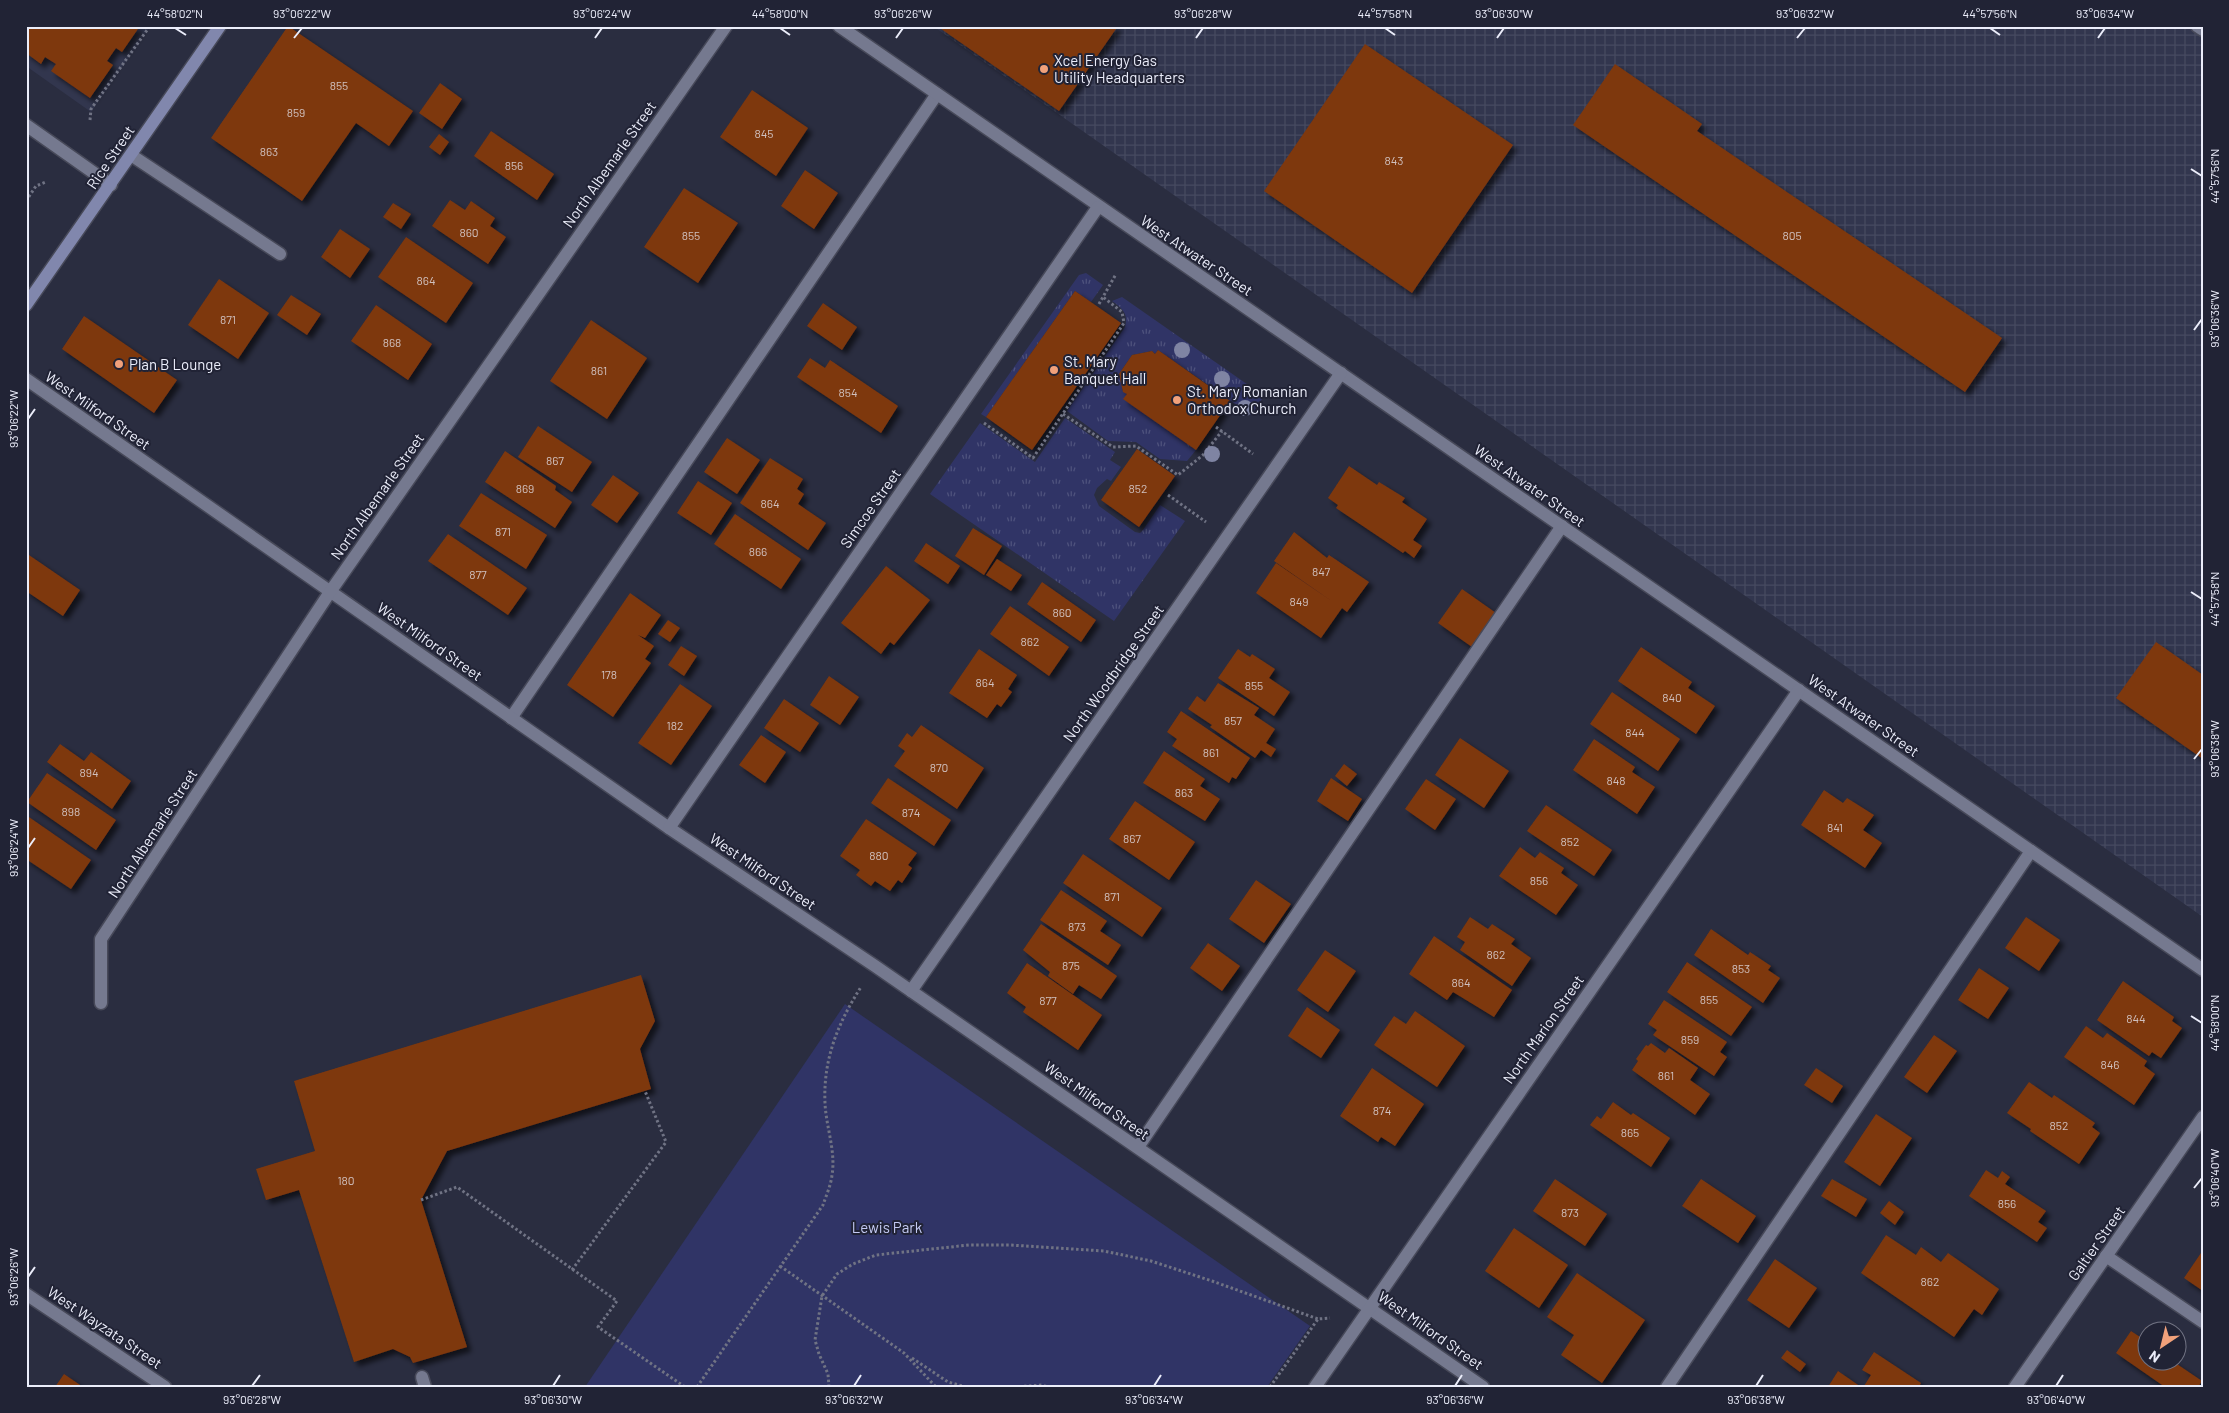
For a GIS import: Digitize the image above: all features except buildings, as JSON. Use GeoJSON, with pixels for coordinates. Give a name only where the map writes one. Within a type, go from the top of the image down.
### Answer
{"type":"FeatureCollection","features":[{"type":"Feature","properties":{"kind":"main road","name":"Rice Street"},"geometry":{"type":"LineString","coordinates":[[26,305],[220,26]]}},
{"type":"Feature","properties":{"kind":"street","name":"North Albemarle Street"},"geometry":{"type":"LineString","coordinates":[[101,1003],[101,939],[330,592],[726,26]]}},
{"type":"Feature","properties":{"kind":"street","name":"West Atwater Street"},"geometry":{"type":"LineString","coordinates":[[839,26],[2203,970]]}},
{"type":"Feature","properties":{"kind":"street"},"geometry":{"type":"LineString","coordinates":[[2197,26],[2203,30]]}},
{"type":"Feature","properties":{"kind":"street"},"geometry":{"type":"LineString","coordinates":[[511,718],[938,94]]}},
{"type":"Feature","properties":{"kind":"street"},"geometry":{"type":"LineString","coordinates":[[26,125],[111,185]]}},
{"type":"Feature","properties":{"kind":"street"},"geometry":{"type":"LineString","coordinates":[[131,155],[280,254]]}},
{"type":"Feature","properties":{"kind":"street","name":"Simcoe Street"},"geometry":{"type":"LineString","coordinates":[[669,828],[1098,207]]}},
{"type":"Feature","properties":{"kind":"street","name":"North Woodbridge Street"},"geometry":{"type":"LineString","coordinates":[[911,991],[1341,373]]}},
{"type":"Feature","properties":{"kind":"street","name":"West Milford Street"},"geometry":{"type":"LineString","coordinates":[[26,380],[669,828],[876,966],[1483,1387]]}},
{"type":"Feature","properties":{"kind":"street"},"geometry":{"type":"LineString","coordinates":[[1138,1147],[1562,526]]}},
{"type":"Feature","properties":{"kind":"street","name":"North Marion Street"},"geometry":{"type":"LineString","coordinates":[[1315,1387],[1799,690]]}},
{"type":"Feature","properties":{"kind":"street"},"geometry":{"type":"LineString","coordinates":[[1667,1387],[2031,851]]}},
{"type":"Feature","properties":{"kind":"street","name":"Galtier Street"},"geometry":{"type":"LineString","coordinates":[[2015,1387],[2203,1117]]}},
{"type":"Feature","properties":{"kind":"street"},"geometry":{"type":"LineString","coordinates":[[2106,1256],[2203,1322]]}},
{"type":"Feature","properties":{"kind":"street","name":"West Wayzata Street"},"geometry":{"type":"LineString","coordinates":[[26,1294],[165,1387]]}},
{"type":"Feature","properties":{"kind":"path"},"geometry":{"type":"LineString","coordinates":[[90,120],[91,109],[150,26]]}},
{"type":"Feature","properties":{"kind":"path"},"geometry":{"type":"LineString","coordinates":[[26,201],[36,186],[46,182]]}},
{"type":"Feature","properties":{"kind":"path"},"geometry":{"type":"LineString","coordinates":[[1099,304],[1116,274]]}},
{"type":"Feature","properties":{"kind":"path"},"geometry":{"type":"LineString","coordinates":[[984,423],[1033,458],[1124,323],[1122,312],[1103,297]]}},
{"type":"Feature","properties":{"kind":"path"},"geometry":{"type":"LineString","coordinates":[[1063,414],[1113,447],[1136,446],[1178,475],[1203,455],[1222,431]]}},
{"type":"Feature","properties":{"kind":"path"},"geometry":{"type":"LineString","coordinates":[[1216,427],[1258,457]]}},
{"type":"Feature","properties":{"kind":"path"},"geometry":{"type":"LineString","coordinates":[[1168,495],[1211,525]]}},
{"type":"Feature","properties":{"kind":"path"},"geometry":{"type":"LineString","coordinates":[[697,1387],[823,1205],[832,1176],[833,1160],[825,1103],[829,1051],[842,1020],[876,966]]}},
{"type":"Feature","properties":{"kind":"path"},"geometry":{"type":"LineString","coordinates":[[572,1270],[666,1142],[645,1092]]}},
{"type":"Feature","properties":{"kind":"path"},"geometry":{"type":"LineString","coordinates":[[421,1200],[457,1187],[617,1301],[598,1327],[685,1387]]}},
{"type":"Feature","properties":{"kind":"path"},"geometry":{"type":"LineString","coordinates":[[829,1387],[828,1374],[815,1340],[822,1296],[837,1274],[853,1264],[876,1256],[970,1245],[1010,1245],[1104,1251],[1151,1261],[1212,1280],[1318,1319],[1331,1318]]}},
{"type":"Feature","properties":{"kind":"path"},"geometry":{"type":"LineString","coordinates":[[780,1266],[948,1382],[966,1387]]}},
{"type":"Feature","properties":{"kind":"path"},"geometry":{"type":"LineString","coordinates":[[1270,1387],[1318,1319]]}},
{"type":"Feature","properties":{"kind":"path"},"geometry":{"type":"LineString","coordinates":[[904,1353],[936,1387]]}},
{"type":"Feature","properties":{"kind":"path"},"geometry":{"type":"LineString","coordinates":[[1014,1387],[1042,1385],[1048,1387]]}},
{"type":"Feature","properties":{"kind":"shaded area"},"geometry":{"type":"Polygon","coordinates":[[[26,26],[150,26],[91,112],[26,66],[26,26]]]}},
{"type":"Feature","properties":{"kind":"shaded area"},"geometry":{"type":"Polygon","coordinates":[[[933,26],[2203,26],[2203,917],[933,26]]]}},
{"type":"Feature","properties":{"kind":"green space"},"geometry":{"type":"Polygon","coordinates":[[[1086,273],[1103,285],[1091,302],[1075,291],[986,417],[981,414],[1079,275],[1086,273]]]}},
{"type":"Feature","properties":{"kind":"green space"},"geometry":{"type":"Polygon","coordinates":[[[1122,297],[1264,396],[1251,415],[1158,350],[1155,354],[1152,351],[1132,355],[1119,374],[1123,391],[1127,394],[1124,399],[1196,450],[1187,461],[1160,459],[1136,442],[1108,441],[1067,411],[1125,327],[1126,318],[1124,312],[1112,301],[1122,297]]]}},
{"type":"Feature","properties":{"kind":"green space"},"geometry":{"type":"Polygon","coordinates":[[[1065,418],[1115,452],[1110,460],[1121,467],[1111,481],[1107,479],[1097,488],[1094,495],[1099,506],[1135,532],[1140,533],[1160,505],[1185,521],[1114,621],[930,494],[980,423],[1035,462],[1065,418]]]}},
{"type":"Feature","properties":{"kind":"green space","name":"Lewis Park"},"geometry":{"type":"Polygon","coordinates":[[[845,1004],[1310,1326],[1267,1387],[585,1387],[845,1004]]]}},
{"type":"Feature","properties":{"kind":"place","name":"Xcel Energy Gas Utility Headquarters"},"geometry":{"type":"Point","coordinates":[1044,69]}},
{"type":"Feature","properties":{"kind":"place","name":"Plan B Lounge"},"geometry":{"type":"Point","coordinates":[119,364]}},
{"type":"Feature","properties":{"kind":"place","name":"St. Mary Banquet Hall"},"geometry":{"type":"Point","coordinates":[1054,370]}},
{"type":"Feature","properties":{"kind":"place","name":"St. Mary Romanian Orthodox Church"},"geometry":{"type":"Point","coordinates":[1177,400]}}]}
